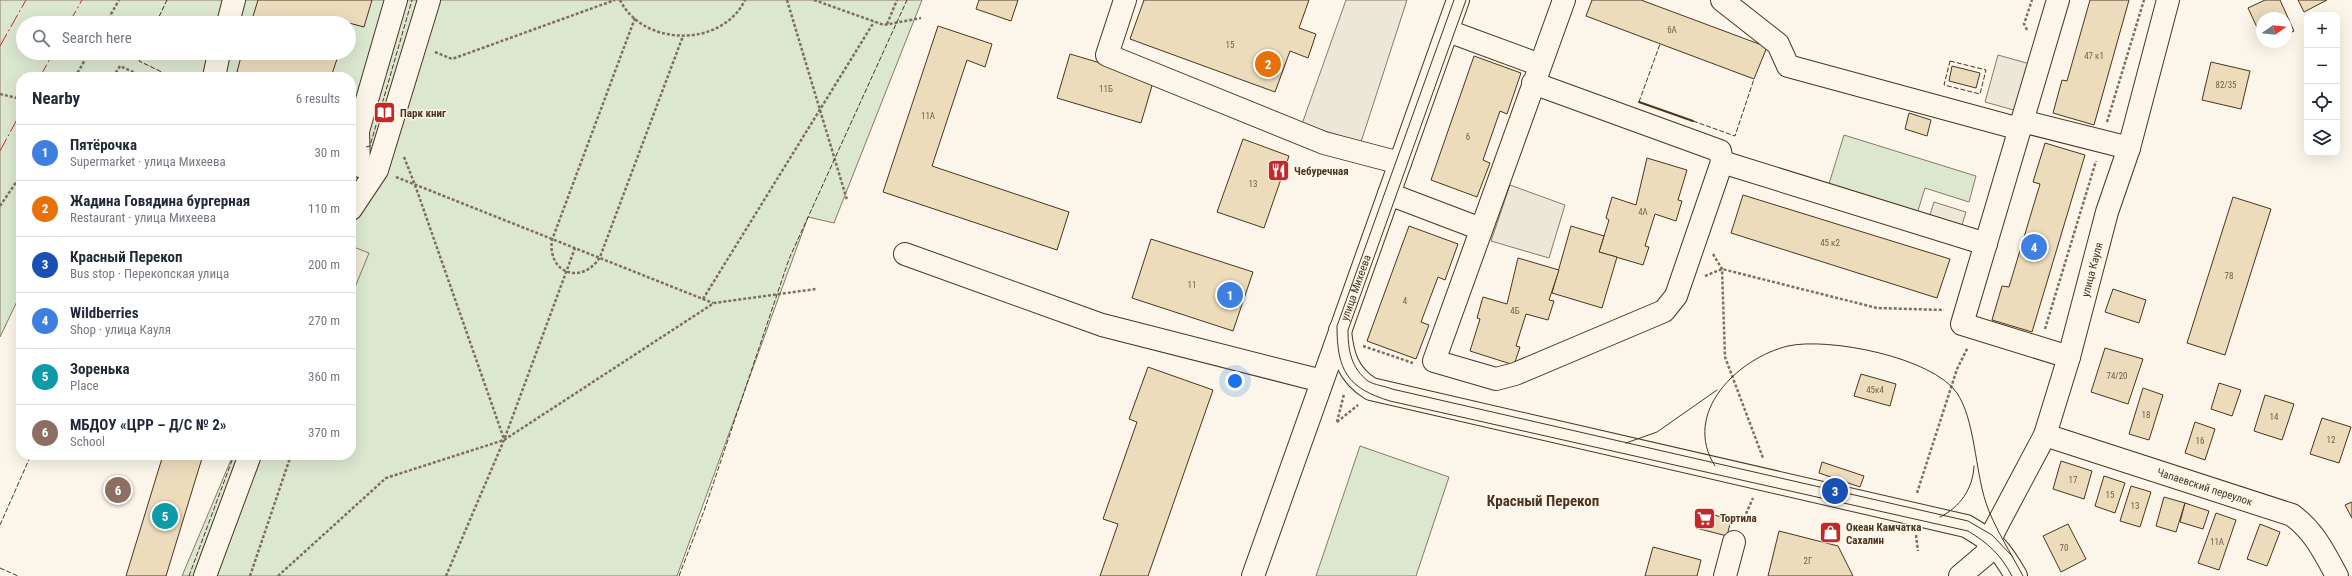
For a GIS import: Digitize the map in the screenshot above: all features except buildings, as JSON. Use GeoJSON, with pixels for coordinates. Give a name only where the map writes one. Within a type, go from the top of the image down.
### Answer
{"type":"FeatureCollection","features":[{"type":"Feature","properties":{"kind":"street"},"geometry":{"type":"LineString","coordinates":[[230,16],[234,0]]}},
{"type":"Feature","properties":{"kind":"street"},"geometry":{"type":"LineString","coordinates":[[356,189],[362,164],[358,131],[396,0]]}},
{"type":"Feature","properties":{"kind":"street"},"geometry":{"type":"LineString","coordinates":[[356,177],[416,44],[429,0]]}},
{"type":"Feature","properties":{"kind":"street"},"geometry":{"type":"LineString","coordinates":[[1125,0],[1106,55],[1324,143],[1400,164]]}},
{"type":"Feature","properties":{"kind":"street","name":"улица Михеева"},"geometry":{"type":"LineString","coordinates":[[1253,576],[1458,0]]}},
{"type":"Feature","properties":{"kind":"street"},"geometry":{"type":"LineString","coordinates":[[1448,31],[1536,74],[1720,151],[1722,162],[1676,296],[1664,311],[1515,374],[1496,379],[1434,361],[1536,74],[1564,0]]}},
{"type":"Feature","properties":{"kind":"street"},"geometry":{"type":"LineString","coordinates":[[1722,0],[1778,44],[1788,66],[2021,125],[2129,148]]}},
{"type":"Feature","properties":{"kind":"street"},"geometry":{"type":"LineString","coordinates":[[2058,0],[1962,324],[2069,357]]}},
{"type":"Feature","properties":{"kind":"street","name":"улица Кауля"},"geometry":{"type":"LineString","coordinates":[[1961,576],[1986,554],[1992,535],[2045,435],[2069,357],[2107,212],[2129,148],[2168,0]]}},
{"type":"Feature","properties":{"kind":"street"},"geometry":{"type":"LineString","coordinates":[[215,72],[218,60]]}},
{"type":"Feature","properties":{"kind":"street"},"geometry":{"type":"LineString","coordinates":[[1722,162],[1986,244]]}},
{"type":"Feature","properties":{"kind":"street"},"geometry":{"type":"LineString","coordinates":[[1389,194],[1481,229]]}},
{"type":"Feature","properties":{"kind":"street"},"geometry":{"type":"LineString","coordinates":[[905,254],[1102,325],[1322,380]]}},
{"type":"Feature","properties":{"kind":"street"},"geometry":{"type":"LineString","coordinates":[[1340,330],[1341,345],[1348,365],[1361,383],[1371,389],[1928,516],[1966,526],[1992,535],[2016,576]]}},
{"type":"Feature","properties":{"kind":"street","name":"Чапаевский переулок"},"geometry":{"type":"LineString","coordinates":[[2045,435],[2292,515],[2306,525],[2318,540],[2337,576]]}},
{"type":"Feature","properties":{"kind":"street"},"geometry":{"type":"LineString","coordinates":[[205,576],[248,460]]}},
{"type":"Feature","properties":{"kind":"street"},"geometry":{"type":"LineString","coordinates":[[1725,576],[1734,542]]}},
{"type":"Feature","properties":{"kind":"path"},"geometry":{"type":"LineString","coordinates":[[110,16],[119,0]]}},
{"type":"Feature","properties":{"kind":"path"},"geometry":{"type":"LineString","coordinates":[[416,44],[452,59],[615,0]]}},
{"type":"Feature","properties":{"kind":"path"},"geometry":{"type":"LineString","coordinates":[[620,0],[635,18],[660,33],[682,36],[705,33],[727,21],[745,0]]}},
{"type":"Feature","properties":{"kind":"path"},"geometry":{"type":"LineString","coordinates":[[787,0],[847,200]]}},
{"type":"Feature","properties":{"kind":"path"},"geometry":{"type":"LineString","coordinates":[[814,0],[886,25],[922,18]]}},
{"type":"Feature","properties":{"kind":"path"},"geometry":{"type":"LineString","coordinates":[[886,25],[897,0]]}},
{"type":"Feature","properties":{"kind":"path"},"geometry":{"type":"LineString","coordinates":[[2040,347],[2144,0]]}},
{"type":"Feature","properties":{"kind":"path"},"geometry":{"type":"LineString","coordinates":[[635,18],[552,240],[552,255],[555,262],[567,272],[576,273],[586,271],[594,266],[600,257],[682,36]]}},
{"type":"Feature","properties":{"kind":"path"},"geometry":{"type":"LineString","coordinates":[[703,299],[874,22]]}},
{"type":"Feature","properties":{"kind":"path"},"geometry":{"type":"LineString","coordinates":[[78,72],[85,60]]}},
{"type":"Feature","properties":{"kind":"path"},"geometry":{"type":"LineString","coordinates":[[116,72],[120,66],[133,72]]}},
{"type":"Feature","properties":{"kind":"path"},"geometry":{"type":"LineString","coordinates":[[0,94],[16,98]]}},
{"type":"Feature","properties":{"kind":"path"},"geometry":{"type":"LineString","coordinates":[[403,156],[415,185],[504,440]]}},
{"type":"Feature","properties":{"kind":"path"},"geometry":{"type":"LineString","coordinates":[[362,164],[714,303]]}},
{"type":"Feature","properties":{"kind":"path"},"geometry":{"type":"LineString","coordinates":[[0,206],[16,182]]}},
{"type":"Feature","properties":{"kind":"path"},"geometry":{"type":"LineString","coordinates":[[1699,230],[1722,269],[1725,357],[1754,436]]}},
{"type":"Feature","properties":{"kind":"path"},"geometry":{"type":"LineString","coordinates":[[446,576],[504,440],[575,248]]}},
{"type":"Feature","properties":{"kind":"path"},"geometry":{"type":"LineString","coordinates":[[1679,288],[1722,269],[1877,308],[1966,310]]}},
{"type":"Feature","properties":{"kind":"path"},"geometry":{"type":"LineString","coordinates":[[278,576],[386,478],[504,440],[714,303],[816,289]]}},
{"type":"Feature","properties":{"kind":"path"},"geometry":{"type":"LineString","coordinates":[[1916,495],[1957,369]]}},
{"type":"Feature","properties":{"kind":"path"},"geometry":{"type":"LineString","coordinates":[[1337,422],[1359,404]]}},
{"type":"Feature","properties":{"kind":"path"},"geometry":{"type":"LineString","coordinates":[[250,576],[289,460]]}},
{"type":"Feature","properties":{"kind":"green space"},"geometry":{"type":"Polygon","coordinates":[[[0,0],[922,0],[834,223],[808,217],[677,576],[182,576],[231,460],[356,460],[356,72],[16,72],[16,303],[0,337],[0,0]]]}},
{"type":"Feature","properties":{"kind":"green space"},"geometry":{"type":"Polygon","coordinates":[[[1844,135],[1976,176],[1969,202],[1925,188],[1917,214],[1828,187],[1844,135]]]}},
{"type":"Feature","properties":{"kind":"green space"},"geometry":{"type":"Polygon","coordinates":[[[1360,446],[1449,477],[1416,576],[1316,576],[1360,446]]]}},
{"type":"Feature","properties":{"kind":"shaded area"},"geometry":{"type":"Polygon","coordinates":[[[1346,0],[1407,0],[1361,142],[1302,124],[1346,0]]]}},
{"type":"Feature","properties":{"kind":"shaded area"},"geometry":{"type":"Polygon","coordinates":[[[1998,55],[2030,64],[2017,111],[1985,102],[1998,55]]]}},
{"type":"Feature","properties":{"kind":"shaded area"},"geometry":{"type":"Polygon","coordinates":[[[1510,185],[1565,205],[1549,258],[1491,241],[1510,185]]]}},
{"type":"Feature","properties":{"kind":"shaded area"},"geometry":{"type":"Polygon","coordinates":[[[1934,202],[1966,212],[1961,228],[1929,218],[1934,202]]]}},
{"type":"Feature","properties":{"kind":"shaded area"},"geometry":{"type":"Polygon","coordinates":[[[356,248],[369,253],[356,285],[356,248]]]}},
{"type":"Feature","properties":{"kind":"tram line"},"geometry":{"type":"LineString","coordinates":[[1454,0],[1337,326],[1339,354],[1342,366],[1354,383],[1375,396],[1390,401],[1968,531],[1982,540],[1999,556],[2012,576]]}},
{"type":"Feature","properties":{"kind":"tram line"},"geometry":{"type":"LineString","coordinates":[[1466,0],[1348,330],[1352,358],[1362,376],[1370,382],[1392,389],[1968,521],[1992,535],[2013,557]]}},
{"type":"Feature","properties":{"kind":"tram line"},"geometry":{"type":"LineString","coordinates":[[1715,466],[1706,446],[1705,427],[1710,408],[1720,391],[1734,375],[1751,362],[1769,352],[1788,346],[1806,344],[1828,344],[1852,347],[1903,360],[1926,369],[1944,380],[1957,393],[1968,417],[1982,490],[1989,512],[2023,576]]}},
{"type":"Feature","properties":{"kind":"tram line"},"geometry":{"type":"LineString","coordinates":[[1626,443],[1657,432],[1717,390]]}},
{"type":"Feature","properties":{"kind":"tram line"},"geometry":{"type":"LineString","coordinates":[[1940,517],[1954,508],[1964,496],[1971,482],[1974,466]]}},
{"type":"Feature","properties":{"kind":"fence"},"geometry":{"type":"LineString","coordinates":[[159,16],[167,0]]}},
{"type":"Feature","properties":{"kind":"fence"},"geometry":{"type":"LineString","coordinates":[[366,147],[370,146],[412,0]]}},
{"type":"Feature","properties":{"kind":"fence"},"geometry":{"type":"LineString","coordinates":[[679,576],[704,511],[789,259],[907,0]]}},
{"type":"Feature","properties":{"kind":"fence"},"geometry":{"type":"LineString","coordinates":[[1639,102],[1660,44]]}},
{"type":"Feature","properties":{"kind":"fence"},"geometry":{"type":"LineString","coordinates":[[139,60],[162,72]]}},
{"type":"Feature","properties":{"kind":"fence"},"geometry":{"type":"LineString","coordinates":[[1950,61],[1986,70],[1980,94],[1944,85],[1950,61]]}},
{"type":"Feature","properties":{"kind":"fence"},"geometry":{"type":"LineString","coordinates":[[1693,121],[1735,136],[1754,79]]}},
{"type":"Feature","properties":{"kind":"fence"},"geometry":{"type":"LineString","coordinates":[[0,525],[29,460]]}},
{"type":"Feature","properties":{"kind":"fence"},"geometry":{"type":"LineString","coordinates":[[189,576],[232,460]]}},
{"type":"Feature","properties":{"kind":"fence"},"geometry":{"type":"LineString","coordinates":[[0,568],[18,576]]}},
{"type":"Feature","properties":{"kind":"wall"},"geometry":{"type":"LineString","coordinates":[[1639,102],[1693,121]]}},
{"type":"Feature","properties":{"kind":"power"},"geometry":{"type":"LineString","coordinates":[[17,16],[26,0]]}},
{"type":"Feature","properties":{"kind":"power"},"geometry":{"type":"LineString","coordinates":[[73,16],[82,0]]}},
{"type":"Feature","properties":{"kind":"power"},"geometry":{"type":"LineString","coordinates":[[0,46],[16,18]]}},
{"type":"Feature","properties":{"kind":"power"},"geometry":{"type":"LineString","coordinates":[[43,72],[49,60]]}},
{"type":"Feature","properties":{"kind":"power"},"geometry":{"type":"LineString","coordinates":[[0,151],[16,121]]}},
{"type":"Feature","properties":{"kind":"place","name":"Жадина Говядина бургерная"},"geometry":{"type":"Point","coordinates":[1268,64]}},
{"type":"Feature","properties":{"kind":"place","name":"Парк книг"},"geometry":{"type":"Point","coordinates":[385,113]}},
{"type":"Feature","properties":{"kind":"place","name":"Чебуречная"},"geometry":{"type":"Point","coordinates":[1278,171]}},
{"type":"Feature","properties":{"kind":"place","name":"Wildberries"},"geometry":{"type":"Point","coordinates":[2034,247]}},
{"type":"Feature","properties":{"kind":"place","name":"Пятёрочка"},"geometry":{"type":"Point","coordinates":[1230,295]}},
{"type":"Feature","properties":{"kind":"place","name":"МБДОУ «ЦРР – Д/С № 2»"},"geometry":{"type":"Point","coordinates":[118,490]}},
{"type":"Feature","properties":{"kind":"place","name":"Красный Перекоп"},"geometry":{"type":"Point","coordinates":[1835,491]}},
{"type":"Feature","properties":{"kind":"place","name":"Зоренька"},"geometry":{"type":"Point","coordinates":[165,516]}},
{"type":"Feature","properties":{"kind":"place","name":"Тортила"},"geometry":{"type":"Point","coordinates":[1705,518]}},
{"type":"Feature","properties":{"kind":"place","name":"Океан Камчатка Сахалин"},"geometry":{"type":"Point","coordinates":[1831,533]}},
{"type":"Feature","properties":{"kind":"district","name":"Красный Перекоп"},"geometry":{"type":"Point","coordinates":[1543,501]}}]}
